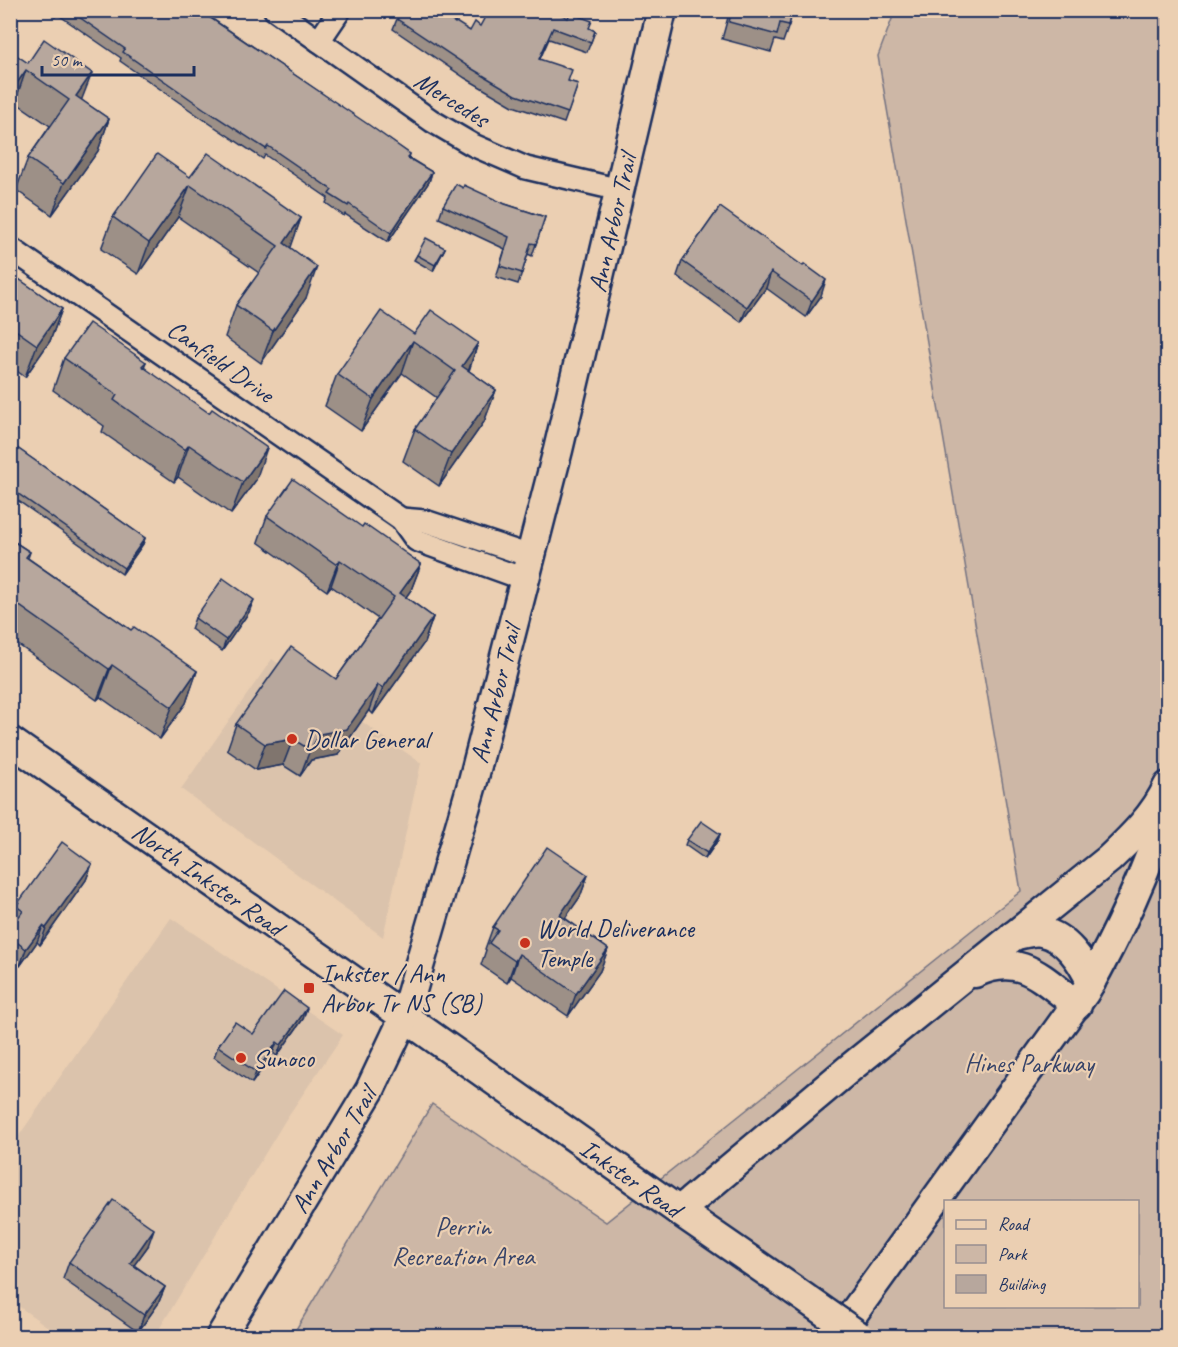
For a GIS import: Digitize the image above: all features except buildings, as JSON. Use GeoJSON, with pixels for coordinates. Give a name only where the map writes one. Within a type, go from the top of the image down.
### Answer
{"type":"FeatureCollection","features":[{"type":"Feature","properties":{"kind":"street","name":"Mercedes"},"geometry":{"type":"LineString","coordinates":[[275,10],[432,121],[473,146],[526,168],[620,190]]}},
{"type":"Feature","properties":{"kind":"street"},"geometry":{"type":"LineString","coordinates":[[319,42],[340,10]]}},
{"type":"Feature","properties":{"kind":"street","name":"Ann Arbor Trail"},"geometry":{"type":"LineString","coordinates":[[222,1336],[370,1090],[404,1018],[473,781],[558,450],[662,10]]}},
{"type":"Feature","properties":{"kind":"street","name":"Canfield Drive"},"geometry":{"type":"LineString","coordinates":[[10,248],[401,519],[425,522],[527,568]]}},
{"type":"Feature","properties":{"kind":"street","name":"North Inkster Road"},"geometry":{"type":"LineString","coordinates":[[10,741],[404,1018]]}},
{"type":"Feature","properties":{"kind":"street"},"geometry":{"type":"LineString","coordinates":[[679,1211],[850,1068],[1116,852],[1152,812],[1167,786]]}},
{"type":"Feature","properties":{"kind":"street"},"geometry":{"type":"LineString","coordinates":[[837,1336],[1084,993],[1114,940],[1135,893],[1167,806]]}},
{"type":"Feature","properties":{"kind":"street"},"geometry":{"type":"LineString","coordinates":[[1013,936],[1042,932],[1075,953],[1083,965],[1084,993]]}},
{"type":"Feature","properties":{"kind":"street"},"geometry":{"type":"LineString","coordinates":[[957,982],[997,964],[1015,964],[1084,993]]}},
{"type":"Feature","properties":{"kind":"street","name":"Inkster Road"},"geometry":{"type":"LineString","coordinates":[[404,1018],[859,1336]]}},
{"type":"Feature","properties":{"kind":"shaded area"},"geometry":{"type":"Polygon","coordinates":[[[272,659],[421,763],[383,937],[181,789],[272,659]]]}},
{"type":"Feature","properties":{"kind":"shaded area"},"geometry":{"type":"Polygon","coordinates":[[[171,918],[343,1035],[286,1119],[155,1336],[61,1336],[11,1301],[11,1147],[171,918]]]}},
{"type":"Feature","properties":{"kind":"green space","name":"Hines Parkway"},"geometry":{"type":"Polygon","coordinates":[[[895,11],[1167,11],[1167,1336],[292,1336],[432,1104],[606,1222],[1021,891],[878,56],[895,11]]]}},
{"type":"Feature","properties":{"kind":"place","name":"Dollar General"},"geometry":{"type":"Point","coordinates":[292,739]}},
{"type":"Feature","properties":{"kind":"place","name":"World Deliverance Temple"},"geometry":{"type":"Point","coordinates":[525,943]}},
{"type":"Feature","properties":{"kind":"place","name":"Inkster / Ann Arbor Tr NS (SB)"},"geometry":{"type":"Point","coordinates":[309,988]}},
{"type":"Feature","properties":{"kind":"place","name":"Sunoco"},"geometry":{"type":"Point","coordinates":[241,1058]}},
{"type":"Feature","properties":{"kind":"park label","name":"Perrin Recreation Area"},"geometry":{"type":"Point","coordinates":[463,1241]}}]}
